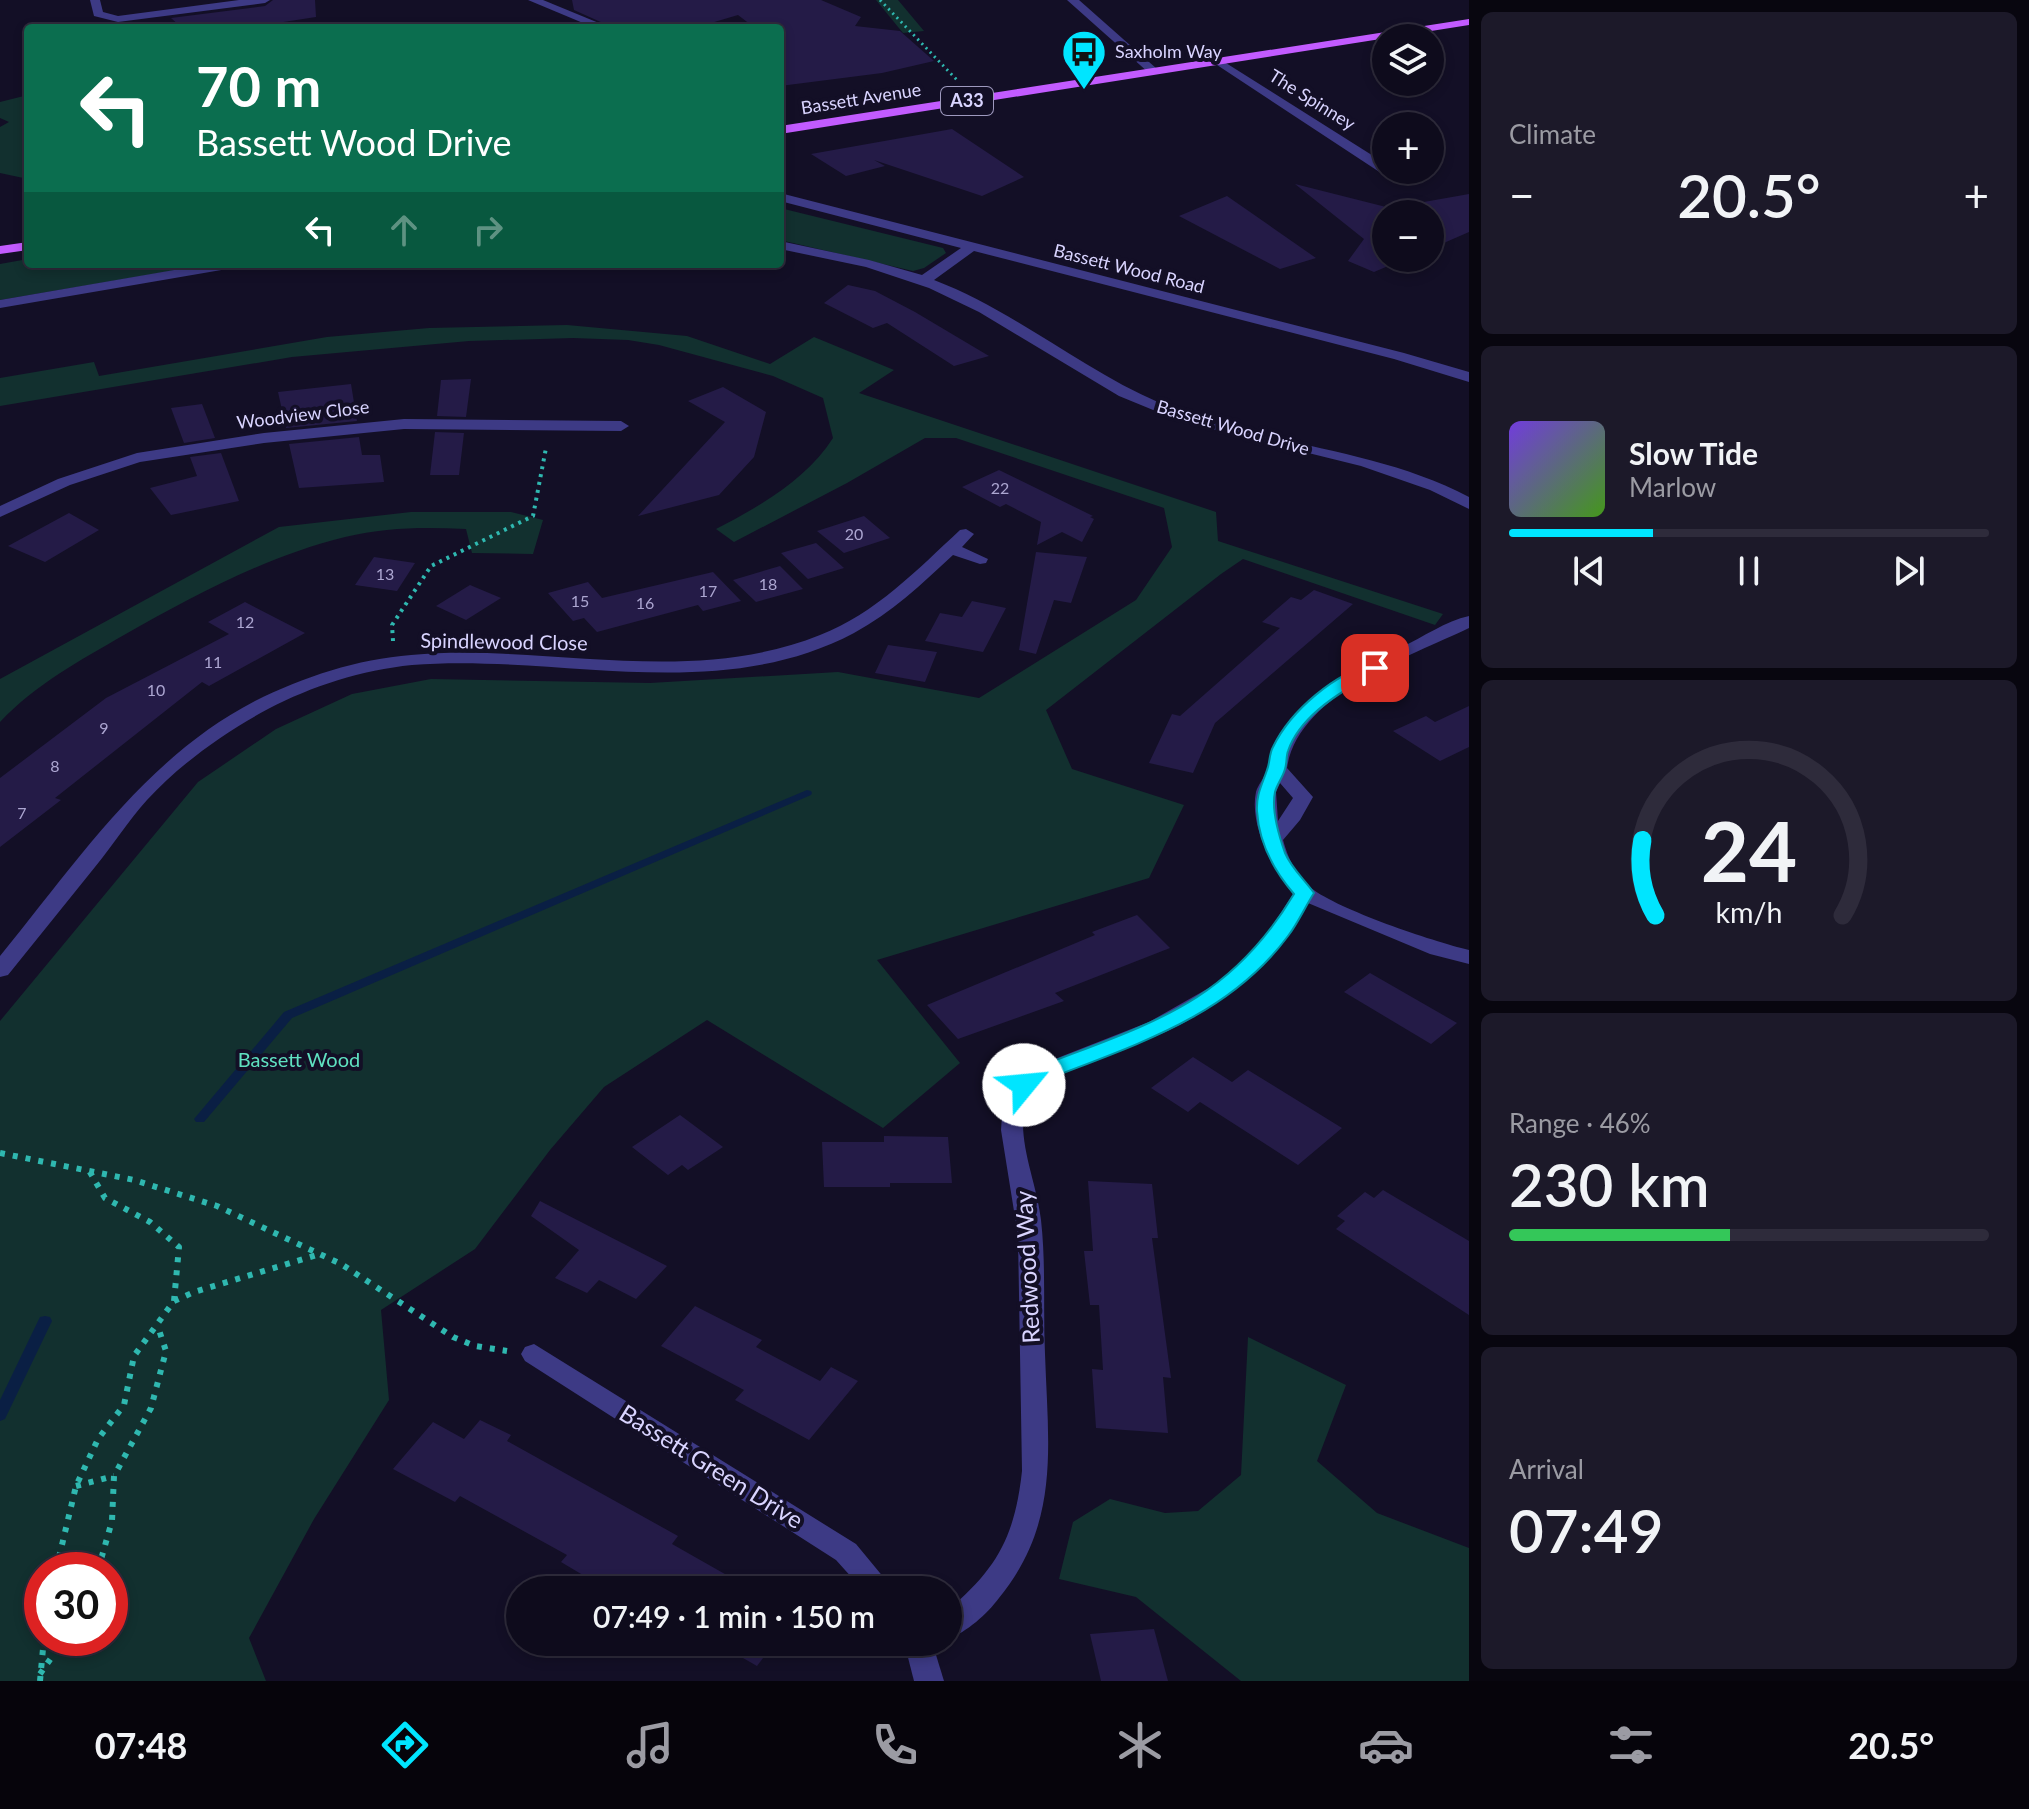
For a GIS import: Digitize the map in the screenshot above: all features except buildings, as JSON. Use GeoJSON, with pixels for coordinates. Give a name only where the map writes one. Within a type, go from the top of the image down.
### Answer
{"type":"FeatureCollection","features":[{"type":"Feature","properties":{"kind":"main road","name":"Bassett Avenue"},"geometry":{"type":"LineString","coordinates":[[784,129],[1469,22]]}},
{"type":"Feature","properties":{"kind":"main road"},"geometry":{"type":"LineString","coordinates":[[0,250],[24,247]]}},
{"type":"Feature","properties":{"kind":"street"},"geometry":{"type":"LineString","coordinates":[[95,0],[98,14],[118,19],[265,0]]}},
{"type":"Feature","properties":{"kind":"street"},"geometry":{"type":"LineString","coordinates":[[533,0],[595,24]]}},
{"type":"Feature","properties":{"kind":"street"},"geometry":{"type":"LineString","coordinates":[[1072,0],[1153,71]]}},
{"type":"Feature","properties":{"kind":"street","name":"The Spinney"},"geometry":{"type":"LineString","coordinates":[[1218,61],[1372,161]]}},
{"type":"Feature","properties":{"kind":"street","name":"Bassett Wood Road"},"geometry":{"type":"LineString","coordinates":[[784,198],[1399,356],[1469,377]]}},
{"type":"Feature","properties":{"kind":"street","name":"Bassett Wood Drive"},"geometry":{"type":"LineString","coordinates":[[784,246],[925,280],[990,311],[1138,401],[1187,419],[1413,476],[1469,504]]}},
{"type":"Feature","properties":{"kind":"street"},"geometry":{"type":"LineString","coordinates":[[925,280],[971,247]]}},
{"type":"Feature","properties":{"kind":"street"},"geometry":{"type":"LineString","coordinates":[[0,304],[210,268]]}},
{"type":"Feature","properties":{"kind":"street","name":"Woodview Close"},"geometry":{"type":"LineString","coordinates":[[0,512],[64,482],[137,458],[250,440],[404,424],[621,426]]}},
{"type":"Feature","properties":{"kind":"street","name":"Spindlewood Close"},"geometry":{"type":"LineString","coordinates":[[0,970],[147,788],[202,744],[262,705],[328,679],[395,662],[468,659],[695,667],[732,663],[792,650],[827,639],[857,624],[899,595],[966,534]]}},
{"type":"Feature","properties":{"kind":"street"},"geometry":{"type":"LineString","coordinates":[[950,548],[980,559]]}},
{"type":"Feature","properties":{"kind":"street"},"geometry":{"type":"LineString","coordinates":[[1469,621],[1351,679],[1322,699],[1293,727],[1280,750],[1277,769],[1266,792],[1266,813],[1273,839],[1287,874],[1304,893],[1334,909],[1437,949],[1469,957]]}},
{"type":"Feature","properties":{"kind":"street"},"geometry":{"type":"LineString","coordinates":[[1273,839],[1293,816],[1303,797],[1277,769]]}},
{"type":"Feature","properties":{"kind":"street","name":"Redwood Way"},"geometry":{"type":"LineString","coordinates":[[962,1617],[1003,1576],[1026,1530],[1037,1482],[1029,1221],[1012,1123],[1013,1102],[1024,1085],[1040,1074],[1173,1022],[1206,1003],[1235,981],[1281,933],[1304,893]]}},
{"type":"Feature","properties":{"kind":"street","name":"Bassett Green Drive"},"geometry":{"type":"LineString","coordinates":[[534,1354],[846,1552],[867,1576]]}},
{"type":"Feature","properties":{"kind":"street"},"geometry":{"type":"LineString","coordinates":[[924,1656],[929,1681]]}},
{"type":"Feature","properties":{"kind":"path"},"geometry":{"type":"LineString","coordinates":[[880,0],[958,81]]}},
{"type":"Feature","properties":{"kind":"path"},"geometry":{"type":"LineString","coordinates":[[395,662],[392,625],[431,566],[533,516],[551,423]]}},
{"type":"Feature","properties":{"kind":"path"},"geometry":{"type":"LineString","coordinates":[[0,1153],[87,1166],[159,1185],[234,1211],[344,1265],[411,1312],[472,1346],[534,1354]]}},
{"type":"Feature","properties":{"kind":"path"},"geometry":{"type":"LineString","coordinates":[[60,1552],[76,1486],[98,1439],[124,1405],[134,1356],[174,1301],[179,1247],[150,1222],[105,1198],[87,1166]]}},
{"type":"Feature","properties":{"kind":"path"},"geometry":{"type":"LineString","coordinates":[[174,1301],[194,1292],[321,1254]]}},
{"type":"Feature","properties":{"kind":"path"},"geometry":{"type":"LineString","coordinates":[[103,1552],[112,1521],[114,1476],[151,1408],[166,1351],[158,1327]]}},
{"type":"Feature","properties":{"kind":"path"},"geometry":{"type":"LineString","coordinates":[[76,1486],[114,1476]]}},
{"type":"Feature","properties":{"kind":"path"},"geometry":{"type":"LineString","coordinates":[[40,1677],[42,1656]]}},
{"type":"Feature","properties":{"kind":"path"},"geometry":{"type":"LineString","coordinates":[[40,1677],[53,1656]]}},
{"type":"Feature","properties":{"kind":"green space"},"geometry":{"type":"Polygon","coordinates":[[[876,0],[898,0],[924,31],[903,33],[876,0]]]}},
{"type":"Feature","properties":{"kind":"green space"},"geometry":{"type":"Polygon","coordinates":[[[24,96],[24,178],[0,173],[0,127],[9,122],[0,118],[0,102],[24,96]]]}},
{"type":"Feature","properties":{"kind":"green space"},"geometry":{"type":"Polygon","coordinates":[[[784,209],[943,248],[946,253],[924,268],[913,271],[784,241],[784,209]]]}},
{"type":"Feature","properties":{"kind":"green space"},"geometry":{"type":"Polygon","coordinates":[[[24,260],[24,268],[189,268],[0,300],[0,264],[24,260]]]}},
{"type":"Feature","properties":{"kind":"green space","name":"Bassett Wood"},"geometry":{"type":"Polygon","coordinates":[[[567,325],[687,336],[770,364],[814,337],[894,370],[859,393],[1216,512],[1218,541],[1443,614],[1435,625],[1243,559],[1221,574],[1046,710],[1072,769],[1184,805],[1149,878],[877,960],[960,1063],[883,1128],[707,1020],[604,1087],[550,1150],[475,1249],[381,1310],[389,1400],[314,1519],[249,1638],[266,1681],[0,1681],[0,1021],[198,782],[276,729],[352,694],[431,679],[650,683],[838,672],[979,698],[1136,600],[1172,547],[1164,508],[956,438],[925,438],[734,542],[716,529],[796,479],[833,438],[823,398],[773,376],[659,345],[628,340],[469,341],[292,357],[0,406],[0,378],[94,362],[99,376],[327,337],[429,328],[567,325]]]}},
{"type":"Feature","properties":{"kind":"green space"},"geometry":{"type":"Polygon","coordinates":[[[411,512],[511,512],[543,520],[533,554],[472,553],[466,529],[421,528],[345,537],[287,555],[204,592],[91,654],[43,685],[0,722],[0,679],[279,527],[411,512]]]}},
{"type":"Feature","properties":{"kind":"green space"},"geometry":{"type":"Polygon","coordinates":[[[1248,1337],[1346,1385],[1317,1461],[1377,1513],[1469,1548],[1469,1681],[1241,1681],[1136,1597],[1059,1579],[1073,1522],[1110,1499],[1165,1513],[1198,1511],[1241,1475],[1248,1337]]]}},
{"type":"Feature","properties":{"kind":"waterway"},"geometry":{"type":"LineString","coordinates":[[200,1119],[288,1015],[807,793]]}},
{"type":"Feature","properties":{"kind":"waterway"},"geometry":{"type":"LineString","coordinates":[[0,1415],[45,1321]]}},
{"type":"Feature","properties":{"kind":"place","name":"Saxholm Way"},"geometry":{"type":"Point","coordinates":[1084,91]}},
{"type":"Feature","properties":{"kind":"route"},"geometry":{"type":"LineString","coordinates":[[1024,1085],[1040,1074],[1173,1022],[1206,1003],[1235,981],[1281,933],[1304,893],[1287,874],[1276,852],[1266,813],[1266,792],[1277,769],[1280,750],[1293,727],[1322,699],[1351,679],[1375,668]]}}]}
